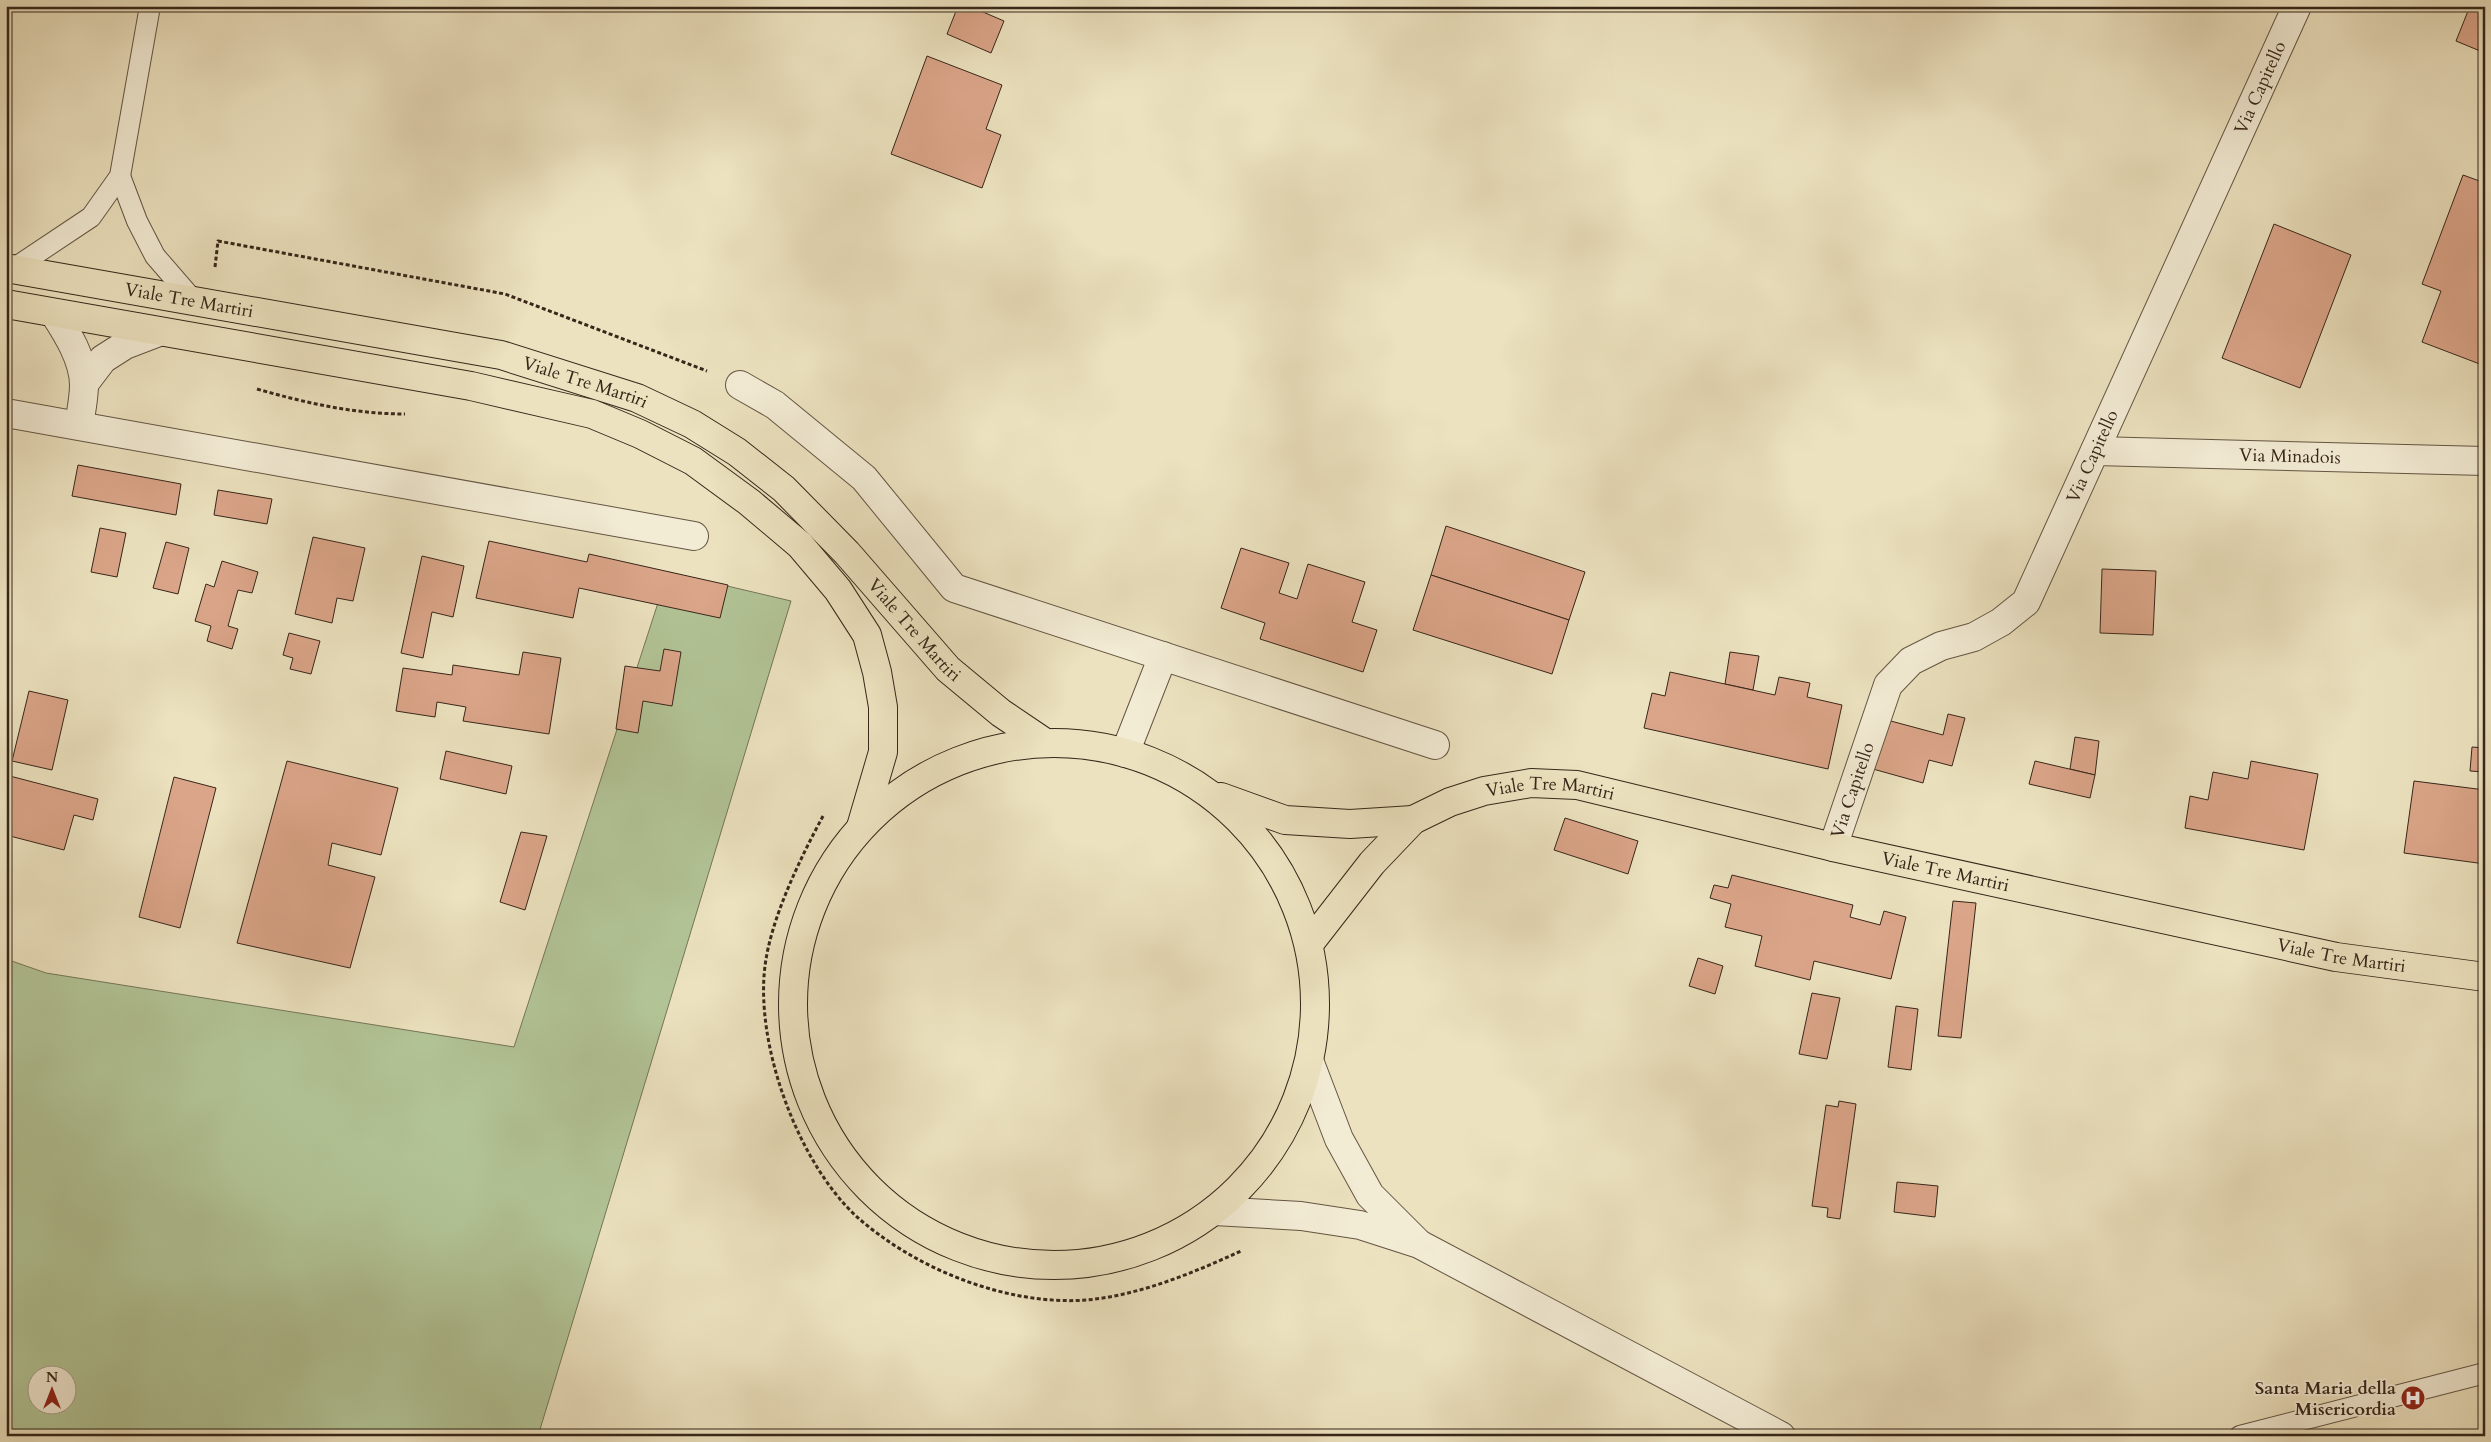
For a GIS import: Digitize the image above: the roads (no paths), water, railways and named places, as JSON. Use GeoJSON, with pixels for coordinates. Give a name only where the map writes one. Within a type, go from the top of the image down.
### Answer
{"type":"FeatureCollection","features":[{"type":"Feature","properties":{"kind":"main road","name":"Viale Tre Martiri"},"geometry":{"type":"LineString","coordinates":[[10,268],[501,355],[637,398],[692,424],[737,452],[784,489],[847,553],[948,669],[1001,713],[1044,742]]}},
{"type":"Feature","properties":{"kind":"main road","name":"Viale Tre Martiri"},"geometry":{"type":"LineString","coordinates":[[7,304],[471,386],[592,414],[640,434],[693,461],[749,502],[800,545],[838,590],[867,635],[877,672],[883,707],[883,752],[861,827]]}},
{"type":"Feature","properties":{"kind":"main road"},"geometry":{"type":"LineString","coordinates":[[1044,742],[1085,744],[1125,752],[1169,769],[1209,793],[1254,835],[1288,886],[1309,944],[1317,1003],[1310,1063],[1290,1119],[1257,1169],[1214,1211],[1178,1234],[1138,1252],[1096,1262],[1053,1266],[1010,1262],[968,1251],[929,1233],[893,1210],[861,1181],[834,1147],[814,1109],[800,1068],[793,1026],[793,982],[800,940],[814,899],[834,861],[861,827],[899,793],[944,766],[992,750],[1044,742]]}},
{"type":"Feature","properties":{"kind":"main road","name":"Viale Tre Martiri"},"geometry":{"type":"LineString","coordinates":[[1309,944],[1372,863],[1413,820],[1450,802],[1484,790],[1531,783],[1577,785],[1833,847],[2336,957],[2485,978]]}},
{"type":"Feature","properties":{"kind":"main road","name":"Viale Tre Martiri"},"geometry":{"type":"LineString","coordinates":[[1209,793],[1285,820],[1350,824],[1413,820]]}},
{"type":"Feature","properties":{"kind":"street","name":"Via Capitello"},"geometry":{"type":"LineString","coordinates":[[1833,847],[1888,685],[1911,661],[1941,646],[1974,636],[2001,622],[2026,602],[2297,6]]}},
{"type":"Feature","properties":{"kind":"street"},"geometry":{"type":"LineString","coordinates":[[54,312],[78,360],[84,384],[79,425]]}},
{"type":"Feature","properties":{"kind":"street","name":"Viale Tre Martiri"},"geometry":{"type":"LineString","coordinates":[[84,384],[103,359],[125,345],[159,332]]}},
{"type":"Feature","properties":{"kind":"street"},"geometry":{"type":"LineString","coordinates":[[740,385],[775,404],[864,478],[954,588],[1436,745]]}},
{"type":"Feature","properties":{"kind":"street"},"geometry":{"type":"LineString","coordinates":[[6,413],[694,536]]}},
{"type":"Feature","properties":{"kind":"street","name":"Via Minadois"},"geometry":{"type":"LineString","coordinates":[[2095,451],[2485,461]]}},
{"type":"Feature","properties":{"kind":"street"},"geometry":{"type":"LineString","coordinates":[[1125,752],[1163,656]]}},
{"type":"Feature","properties":{"kind":"street"},"geometry":{"type":"LineString","coordinates":[[1310,1063],[1339,1138],[1370,1195],[1420,1244]]}},
{"type":"Feature","properties":{"kind":"street"},"geometry":{"type":"LineString","coordinates":[[1214,1211],[1300,1216],[1360,1225],[1420,1244],[1781,1436]]}},
{"type":"Feature","properties":{"kind":"lane"},"geometry":{"type":"LineString","coordinates":[[10,268],[91,217],[120,176],[150,6]]}},
{"type":"Feature","properties":{"kind":"lane"},"geometry":{"type":"LineString","coordinates":[[120,176],[137,221],[155,256],[194,301]]}},
{"type":"Feature","properties":{"kind":"lane"},"geometry":{"type":"LineString","coordinates":[[2240,1436],[2485,1373]]}},
{"type":"Feature","properties":{"kind":"place","name":"Santa Maria della Misericordia"},"geometry":{"type":"Point","coordinates":[2413,1398]}}]}
